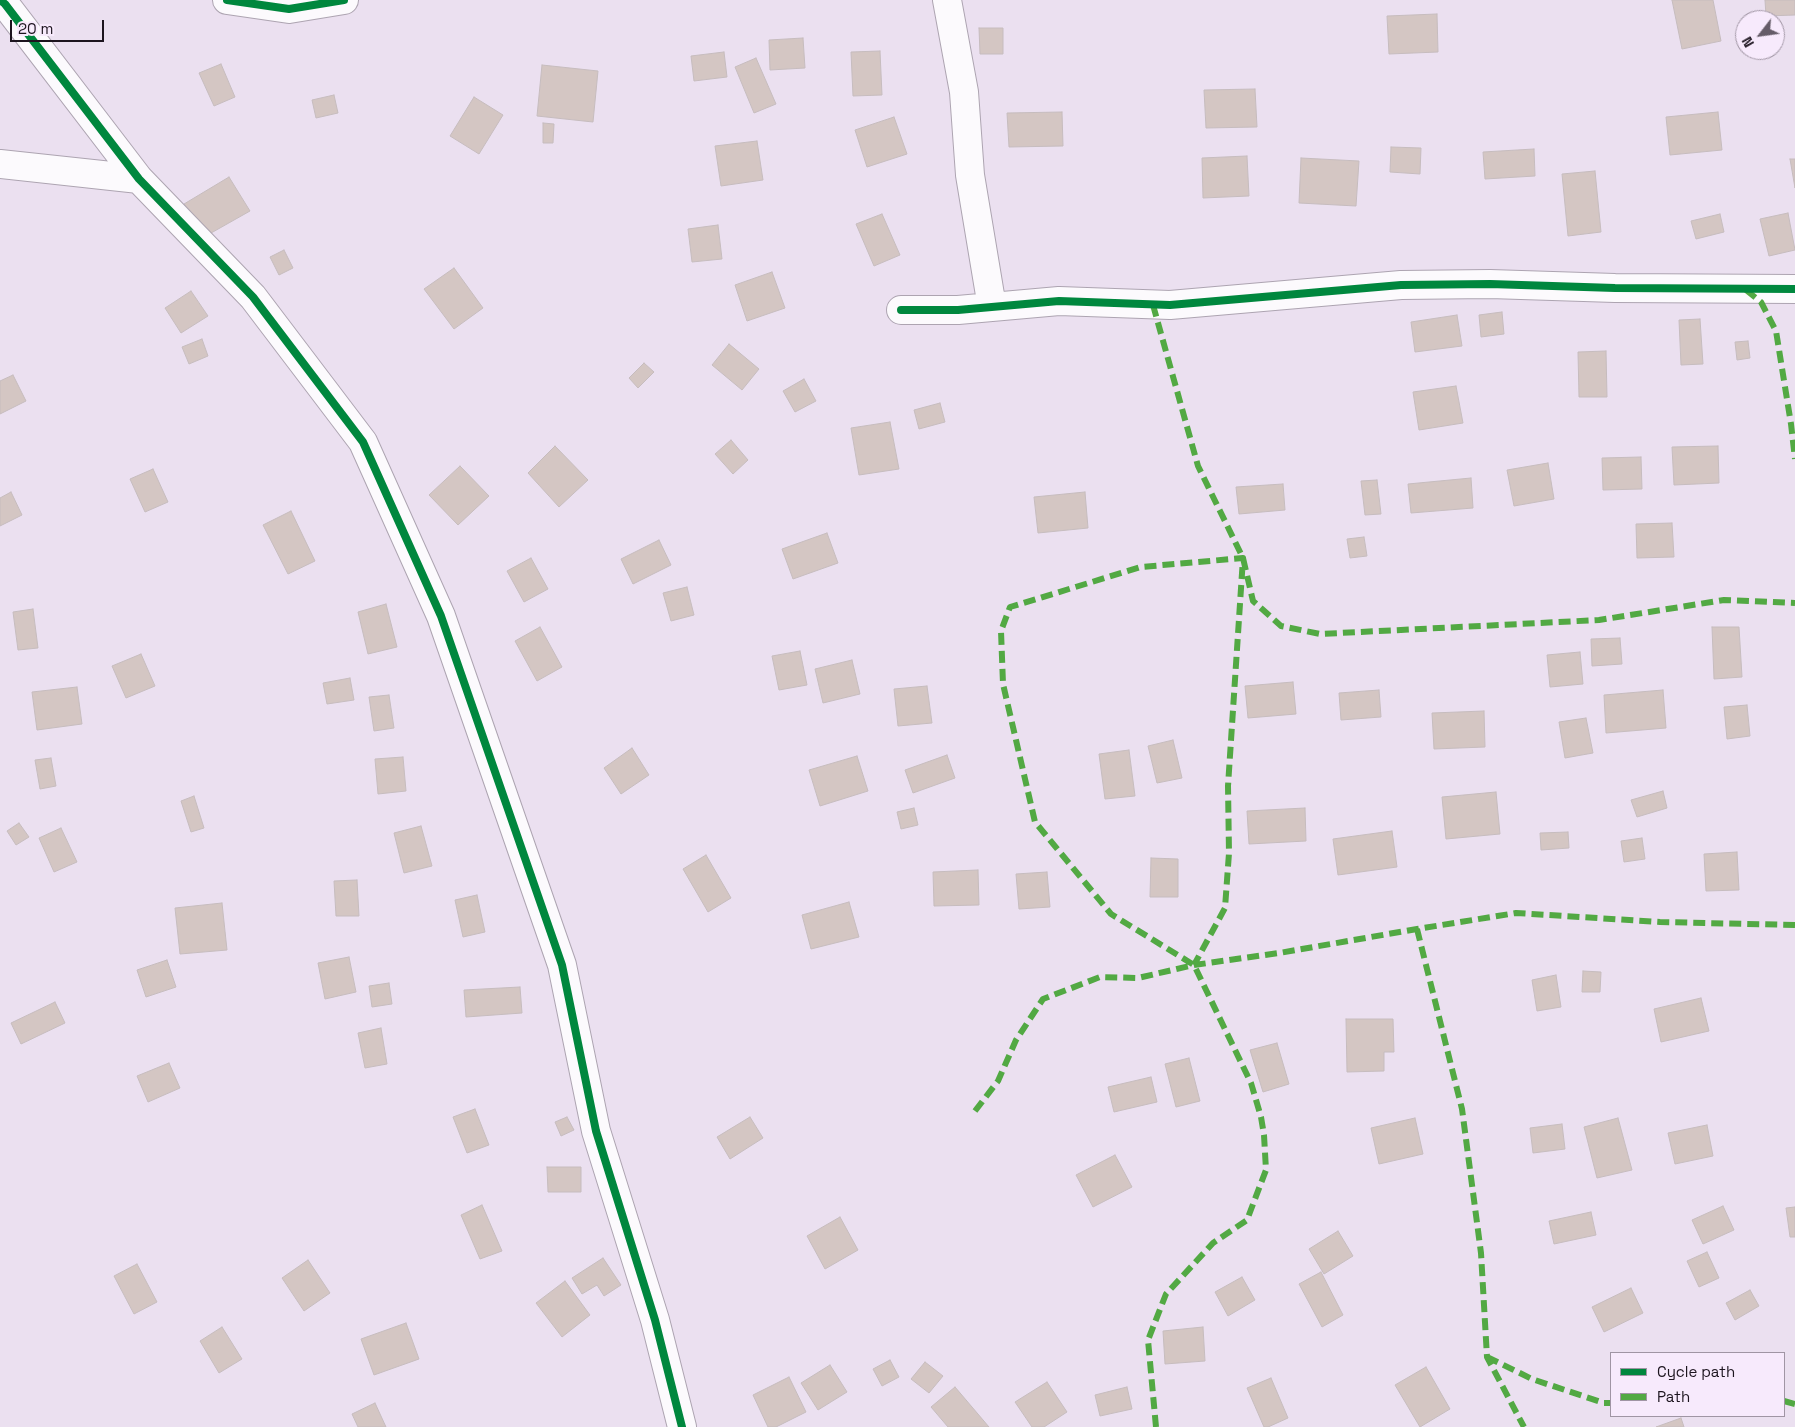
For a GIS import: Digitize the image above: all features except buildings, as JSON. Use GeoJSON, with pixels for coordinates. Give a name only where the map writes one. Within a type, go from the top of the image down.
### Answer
{"type":"FeatureCollection","features":[{"type":"Feature","properties":{"kind":"street"},"geometry":{"type":"LineString","coordinates":[[0,0],[139,179],[252,297],[363,442],[441,616],[562,965],[596,1131],[656,1320],[682,1427]]}},
{"type":"Feature","properties":{"kind":"street"},"geometry":{"type":"LineString","coordinates":[[227,0],[289,9],[344,0]]}},
{"type":"Feature","properties":{"kind":"street"},"geometry":{"type":"LineString","coordinates":[[947,0],[964,92],[970,175],[992,306]]}},
{"type":"Feature","properties":{"kind":"street"},"geometry":{"type":"LineString","coordinates":[[0,164],[139,179]]}},
{"type":"Feature","properties":{"kind":"street"},"geometry":{"type":"LineString","coordinates":[[901,310],[958,310],[1059,300],[1170,305],[1401,285],[1490,284],[1615,288],[1795,289]]}},
{"type":"Feature","properties":{"kind":"marked path"},"geometry":{"type":"LineString","coordinates":[[1746,290],[1761,302],[1776,331],[1795,459]]}},
{"type":"Feature","properties":{"kind":"marked path"},"geometry":{"type":"LineString","coordinates":[[1153,305],[1198,466],[1243,558],[1253,601],[1281,626],[1320,634],[1599,620],[1724,600],[1795,603]]}},
{"type":"Feature","properties":{"kind":"marked path"},"geometry":{"type":"LineString","coordinates":[[1156,1427],[1148,1340],[1166,1294],[1213,1243],[1247,1220],[1266,1170],[1261,1117],[1251,1083],[1194,965],[1111,914],[1035,822],[1003,684],[1001,631],[1010,607],[1141,567],[1243,558],[1228,786],[1229,853],[1225,908],[1194,965]]}},
{"type":"Feature","properties":{"kind":"marked path"},"geometry":{"type":"LineString","coordinates":[[975,1111],[998,1081],[1016,1040],[1043,999],[1100,977],[1138,978],[1194,965],[1279,953],[1516,913],[1660,922],[1795,925]]}},
{"type":"Feature","properties":{"kind":"marked path"},"geometry":{"type":"LineString","coordinates":[[1417,929],[1462,1109],[1481,1253],[1487,1357],[1524,1427]]}},
{"type":"Feature","properties":{"kind":"marked path"},"geometry":{"type":"LineString","coordinates":[[1487,1357],[1532,1379],[1604,1403],[1610,1403]]}},
{"type":"Feature","properties":{"kind":"marked path"},"geometry":{"type":"LineString","coordinates":[[1785,1401],[1795,1404]]}},
{"type":"Feature","properties":{"kind":"cycle path"},"geometry":{"type":"LineString","coordinates":[[0,0],[139,179],[253,297],[363,442],[441,616],[562,965],[596,1131],[655,1320],[682,1427]]}},
{"type":"Feature","properties":{"kind":"cycle path"},"geometry":{"type":"LineString","coordinates":[[227,0],[289,9],[344,0]]}},
{"type":"Feature","properties":{"kind":"cycle path"},"geometry":{"type":"LineString","coordinates":[[901,310],[958,310],[1059,301],[1170,305],[1401,285],[1490,284],[1615,288],[1795,289]]}}]}
